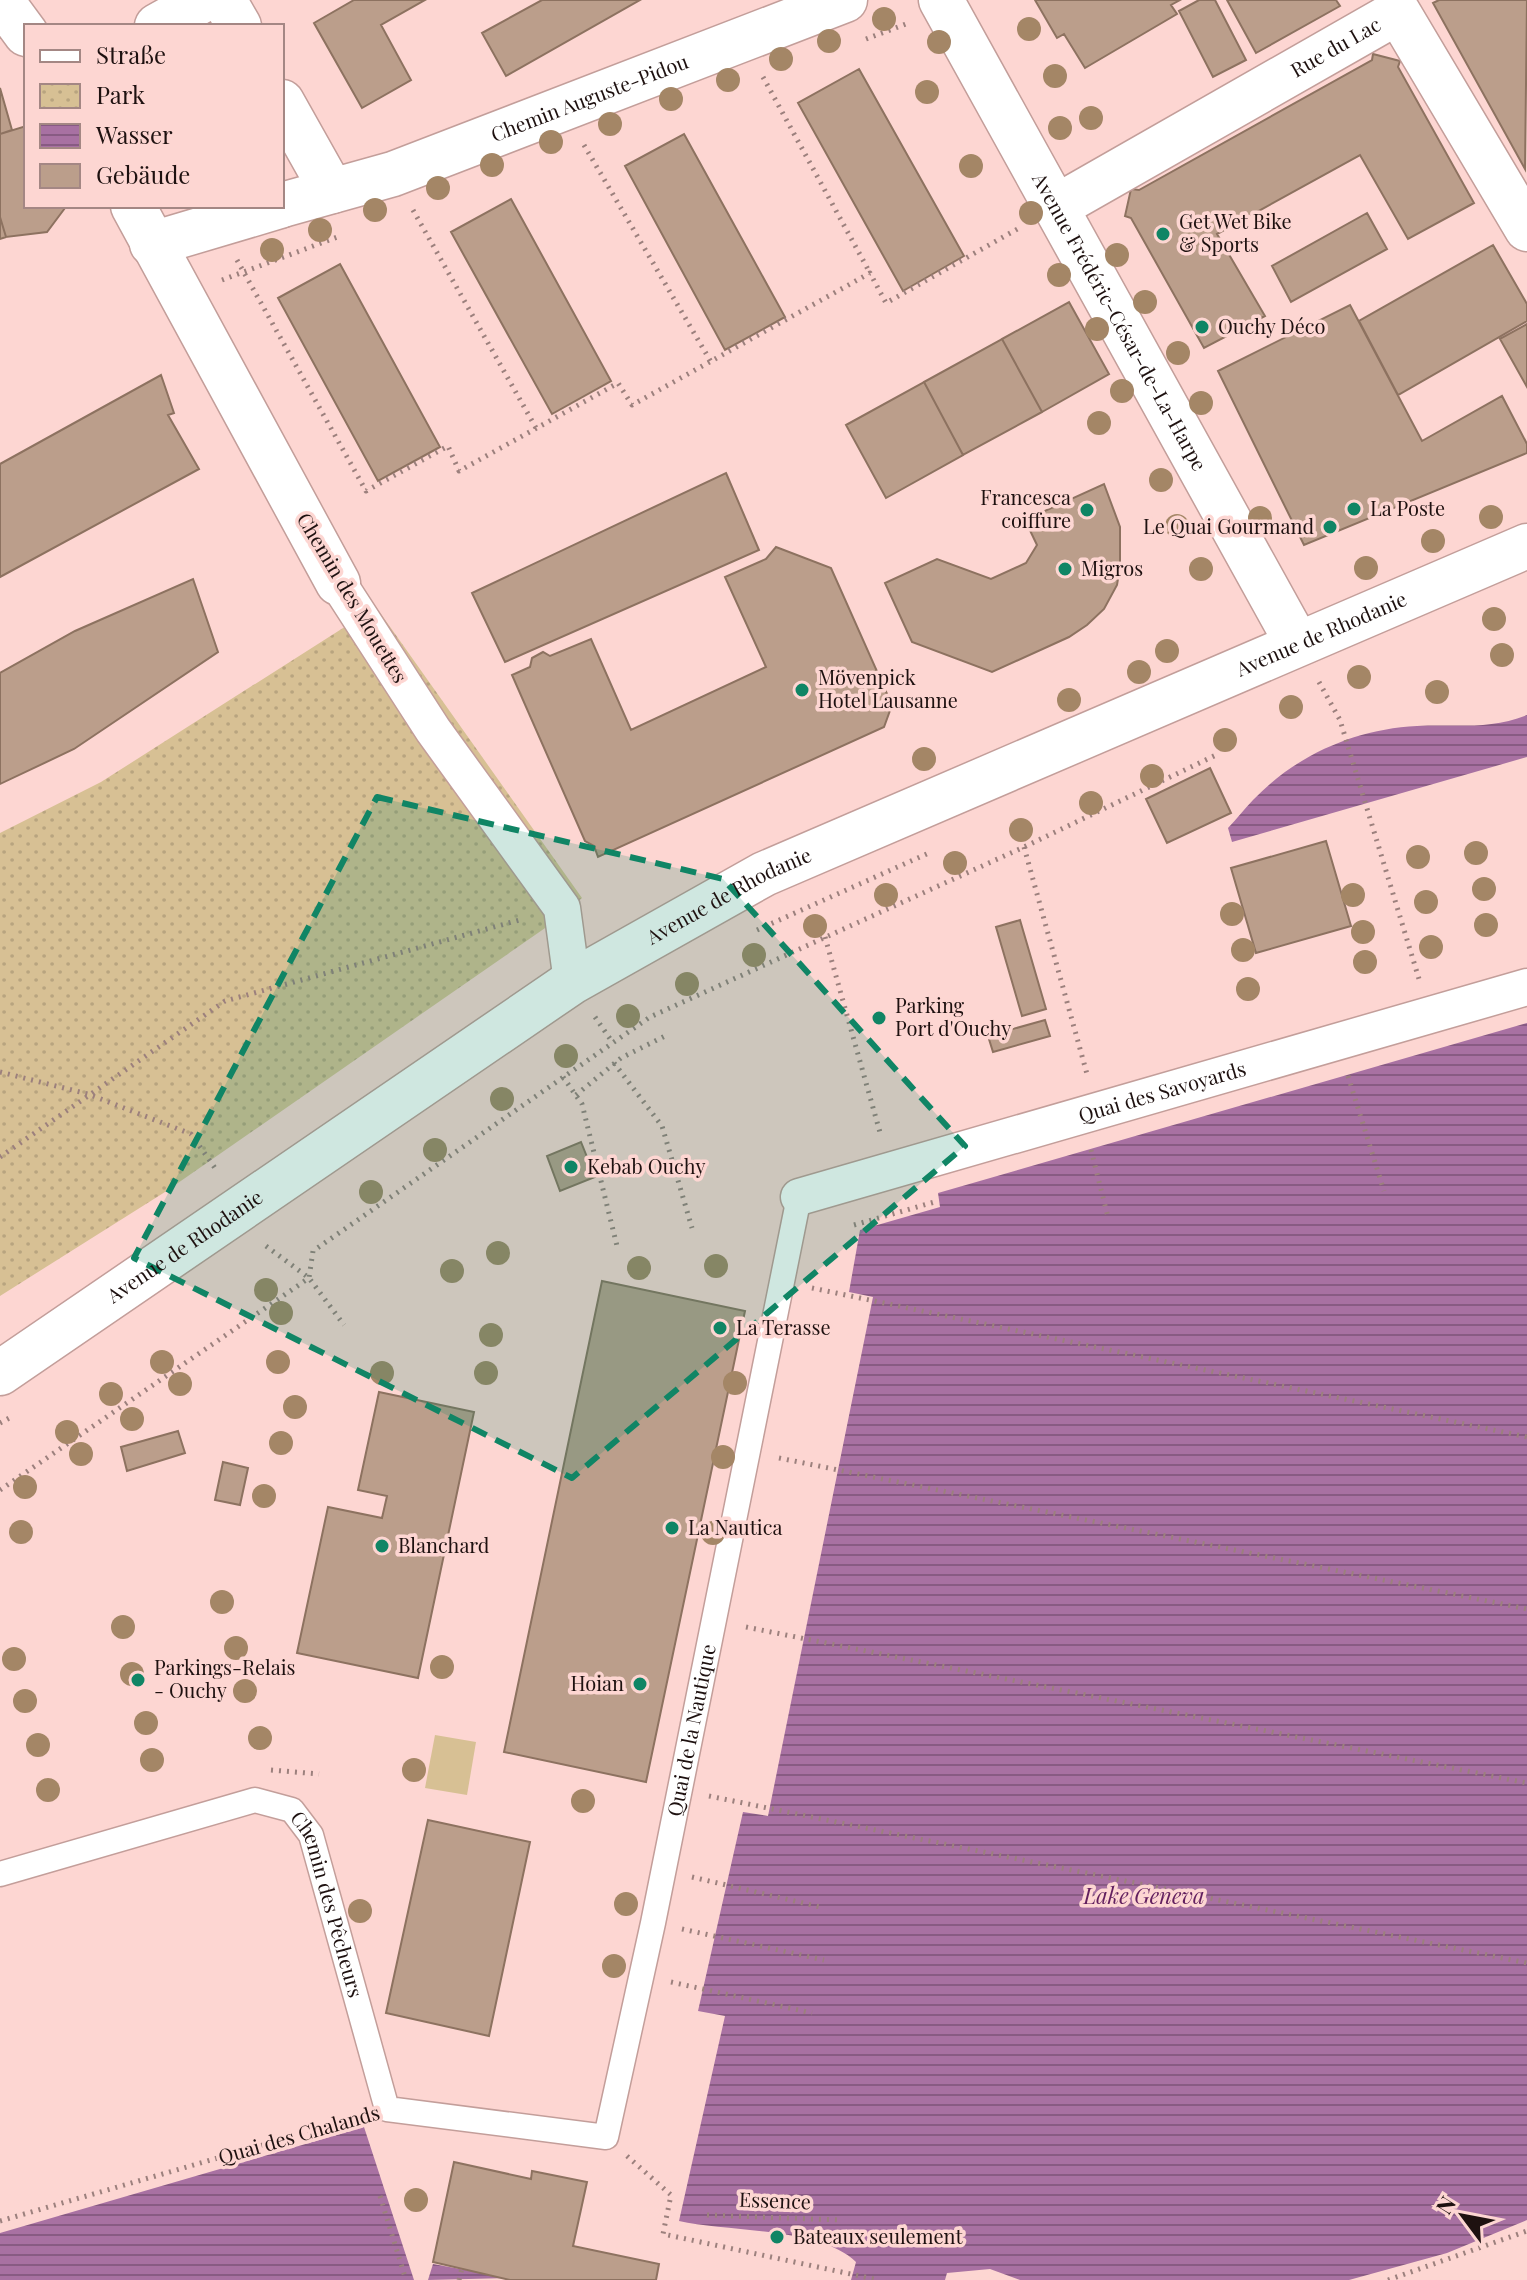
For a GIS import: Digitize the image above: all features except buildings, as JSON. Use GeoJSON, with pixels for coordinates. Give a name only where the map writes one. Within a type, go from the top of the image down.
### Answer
{"type":"FeatureCollection","features":[{"type":"Feature","properties":{"kind":"street"},"geometry":{"type":"LineString","coordinates":[[161,24],[203,0]]}},
{"type":"Feature","properties":{"kind":"street"},"geometry":{"type":"LineString","coordinates":[[224,0],[238,24]]}},
{"type":"Feature","properties":{"kind":"street","name":"Chemin Auguste-Pidou"},"geometry":{"type":"LineString","coordinates":[[284,205],[393,174],[845,0]]}},
{"type":"Feature","properties":{"kind":"street","name":"Avenue Frédéric-César-de-La-Harpe"},"geometry":{"type":"LineString","coordinates":[[941,0],[1297,643]]}},
{"type":"Feature","properties":{"kind":"street","name":"Rue du Lac"},"geometry":{"type":"LineString","coordinates":[[1056,207],[1398,12],[1527,229]]}},
{"type":"Feature","properties":{"kind":"street"},"geometry":{"type":"LineString","coordinates":[[284,106],[332,191]]}},
{"type":"Feature","properties":{"kind":"street","name":"Chemin des Mouettes"},"geometry":{"type":"LineString","coordinates":[[134,208],[338,583],[433,730],[562,908],[572,982]]}},
{"type":"Feature","properties":{"kind":"street","name":"Chemin Auguste-Pidou"},"geometry":{"type":"LineString","coordinates":[[152,244],[274,208]]}},
{"type":"Feature","properties":{"kind":"street","name":"Avenue de Rhodanie"},"geometry":{"type":"LineString","coordinates":[[0,1373],[572,982],[764,874],[1527,546]]}},
{"type":"Feature","properties":{"kind":"street","name":"Quai des Savoyards"},"geometry":{"type":"LineString","coordinates":[[799,1197],[1527,987]]}},
{"type":"Feature","properties":{"kind":"lane","name":"Quai de la Nautique"},"geometry":{"type":"LineString","coordinates":[[606,2137],[681,1790],[799,1197]]}},
{"type":"Feature","properties":{"kind":"lane","name":"Chemin des Pêcheurs"},"geometry":{"type":"LineString","coordinates":[[0,1874],[255,1800],[292,1810],[311,1835],[387,2109]]}},
{"type":"Feature","properties":{"kind":"lane","name":"Quai des Chalands"},"geometry":{"type":"LineString","coordinates":[[387,2109],[606,2137]]}},
{"type":"Feature","properties":{"kind":"path"},"geometry":{"type":"LineString","coordinates":[[741,39],[886,303],[1056,207]]}},
{"type":"Feature","properties":{"kind":"path"},"geometry":{"type":"LineString","coordinates":[[563,109],[711,362]]}},
{"type":"Feature","properties":{"kind":"path"},"geometry":{"type":"LineString","coordinates":[[393,174],[536,428]]}},
{"type":"Feature","properties":{"kind":"path"},"geometry":{"type":"LineString","coordinates":[[217,225],[366,491],[448,446],[459,471],[618,383],[632,405],[870,273]]}},
{"type":"Feature","properties":{"kind":"path"},"geometry":{"type":"LineString","coordinates":[[1340,720],[1430,1015]]}},
{"type":"Feature","properties":{"kind":"path"},"geometry":{"type":"LineString","coordinates":[[0,1490],[309,1278],[313,1251],[650,1017],[1024,847],[1216,755]]}},
{"type":"Feature","properties":{"kind":"path"},"geometry":{"type":"LineString","coordinates":[[749,934],[944,846]]}},
{"type":"Feature","properties":{"kind":"path"},"geometry":{"type":"LineString","coordinates":[[1024,847],[1089,1112],[1108,1217]]}},
{"type":"Feature","properties":{"kind":"path"},"geometry":{"type":"LineString","coordinates":[[0,1157],[225,1001],[562,908]]}},
{"type":"Feature","properties":{"kind":"path"},"geometry":{"type":"LineString","coordinates":[[825,937],[890,1171]]}},
{"type":"Feature","properties":{"kind":"path"},"geometry":{"type":"LineString","coordinates":[[582,1025],[606,1009]]}},
{"type":"Feature","properties":{"kind":"path"},"geometry":{"type":"LineString","coordinates":[[576,1095],[614,1063],[665,1036]]}},
{"type":"Feature","properties":{"kind":"path"},"geometry":{"type":"LineString","coordinates":[[614,1063],[662,1126],[692,1228]]}},
{"type":"Feature","properties":{"kind":"path"},"geometry":{"type":"LineString","coordinates":[[0,1072],[88,1094],[191,1134],[215,1168]]}},
{"type":"Feature","properties":{"kind":"path"},"geometry":{"type":"LineString","coordinates":[[1348,1075],[1384,1191]]}},
{"type":"Feature","properties":{"kind":"path"},"geometry":{"type":"LineString","coordinates":[[563,1077],[582,1104],[618,1250]]}},
{"type":"Feature","properties":{"kind":"path"},"geometry":{"type":"LineString","coordinates":[[844,1228],[938,1201]]}},
{"type":"Feature","properties":{"kind":"path"},"geometry":{"type":"LineString","coordinates":[[255,1249],[265,1244],[309,1278],[344,1325]]}},
{"type":"Feature","properties":{"kind":"path"},"geometry":{"type":"LineString","coordinates":[[780,1282],[1527,1437]]}},
{"type":"Feature","properties":{"kind":"path"},"geometry":{"type":"LineString","coordinates":[[0,1423],[25,1408]]}},
{"type":"Feature","properties":{"kind":"path"},"geometry":{"type":"LineString","coordinates":[[746,1452],[1527,1609]]}},
{"type":"Feature","properties":{"kind":"path"},"geometry":{"type":"LineString","coordinates":[[713,1621],[1527,1783]]}},
{"type":"Feature","properties":{"kind":"path"},"geometry":{"type":"LineString","coordinates":[[681,1790],[1527,1963]]}},
{"type":"Feature","properties":{"kind":"path"},"geometry":{"type":"LineString","coordinates":[[664,1870],[820,1907]]}},
{"type":"Feature","properties":{"kind":"path"},"geometry":{"type":"LineString","coordinates":[[653,1923],[824,1960]]}},
{"type":"Feature","properties":{"kind":"path"},"geometry":{"type":"LineString","coordinates":[[642,1976],[812,2013]]}},
{"type":"Feature","properties":{"kind":"path","name":"Quai des Chalands"},"geometry":{"type":"LineString","coordinates":[[0,2221],[387,2109]]}},
{"type":"Feature","properties":{"kind":"path"},"geometry":{"type":"LineString","coordinates":[[606,2137],[671,2195],[663,2234],[879,2280]]}},
{"type":"Feature","properties":{"kind":"path"},"geometry":{"type":"LineString","coordinates":[[380,2196],[406,2280]]}},
{"type":"Feature","properties":{"kind":"path","name":"Essence"},"geometry":{"type":"LineString","coordinates":[[707,2215],[841,2220]]}},
{"type":"Feature","properties":{"kind":"path"},"geometry":{"type":"LineString","coordinates":[[1388,2280],[1527,2231]]}},
{"type":"Feature","properties":{"kind":"path"},"geometry":{"type":"LineString","coordinates":[[459,2280],[462,2268]]}},
{"type":"Feature","properties":{"kind":"highlighted area"},"geometry":{"type":"Polygon","coordinates":[[[377,797],[723,879],[965,1146],[572,1478],[134,1258],[377,797]]]}},
{"type":"Feature","properties":{"kind":"green space"},"geometry":{"type":"Polygon","coordinates":[[[376,607],[582,898],[548,926],[165,1192],[0,1296],[0,833],[101,782],[376,607]]]}},
{"type":"Feature","properties":{"kind":"green space"},"geometry":{"type":"Polygon","coordinates":[[[435,1735],[476,1742],[467,1795],[425,1788],[435,1735]]]}},
{"type":"Feature","properties":{"kind":"water"},"geometry":{"type":"Polygon","coordinates":[[[1527,715],[1527,757],[1232,842],[1228,828],[1253,800],[1287,770],[1327,748],[1348,739],[1394,728],[1486,725],[1527,715]]]}},
{"type":"Feature","properties":{"kind":"water","name":"Lake Geneva"},"geometry":{"type":"Polygon","coordinates":[[[1527,1023],[1527,2220],[1447,2253],[1349,2280],[1020,2280],[990,2269],[947,2273],[945,2280],[851,2280],[856,2262],[820,2242],[772,2232],[679,2221],[725,2016],[698,2011],[743,1812],[768,1816],[873,1297],[849,1292],[860,1230],[940,1207],[938,1193],[1527,1023]]]}},
{"type":"Feature","properties":{"kind":"water"},"geometry":{"type":"Polygon","coordinates":[[[364,2127],[414,2280],[0,2280],[0,2233],[364,2127]]]}},
{"type":"Feature","properties":{"kind":"water"},"geometry":{"type":"Polygon","coordinates":[[[433,2264],[509,2278],[428,2280],[433,2264]]]}},
{"type":"Feature","properties":{"kind":"place","name":"Get Wet Bike & Sports"},"geometry":{"type":"Point","coordinates":[1163,234]}},
{"type":"Feature","properties":{"kind":"place","name":"Ouchy Déco"},"geometry":{"type":"Point","coordinates":[1202,327]}},
{"type":"Feature","properties":{"kind":"place","name":"La Poste"},"geometry":{"type":"Point","coordinates":[1354,509]}},
{"type":"Feature","properties":{"kind":"place","name":"Francesca coiffure"},"geometry":{"type":"Point","coordinates":[1087,510]}},
{"type":"Feature","properties":{"kind":"place","name":"Le Quai Gourmand"},"geometry":{"type":"Point","coordinates":[1330,527]}},
{"type":"Feature","properties":{"kind":"place","name":"Migros"},"geometry":{"type":"Point","coordinates":[1065,569]}},
{"type":"Feature","properties":{"kind":"place","name":"Mövenpick Hotel Lausanne"},"geometry":{"type":"Point","coordinates":[802,690]}},
{"type":"Feature","properties":{"kind":"place","name":"Parking Port d'Ouchy"},"geometry":{"type":"Point","coordinates":[879,1018]}},
{"type":"Feature","properties":{"kind":"place","name":"Kebab Ouchy"},"geometry":{"type":"Point","coordinates":[571,1167]}},
{"type":"Feature","properties":{"kind":"place","name":"La Terasse"},"geometry":{"type":"Point","coordinates":[720,1328]}},
{"type":"Feature","properties":{"kind":"place","name":"La Nautica"},"geometry":{"type":"Point","coordinates":[672,1528]}},
{"type":"Feature","properties":{"kind":"place","name":"Blanchard"},"geometry":{"type":"Point","coordinates":[382,1546]}},
{"type":"Feature","properties":{"kind":"place","name":"Parkings-Relais - Ouchy"},"geometry":{"type":"Point","coordinates":[138,1680]}},
{"type":"Feature","properties":{"kind":"place","name":"Hoian"},"geometry":{"type":"Point","coordinates":[640,1684]}},
{"type":"Feature","properties":{"kind":"place","name":"Bateaux seulement"},"geometry":{"type":"Point","coordinates":[777,2237]}}]}
